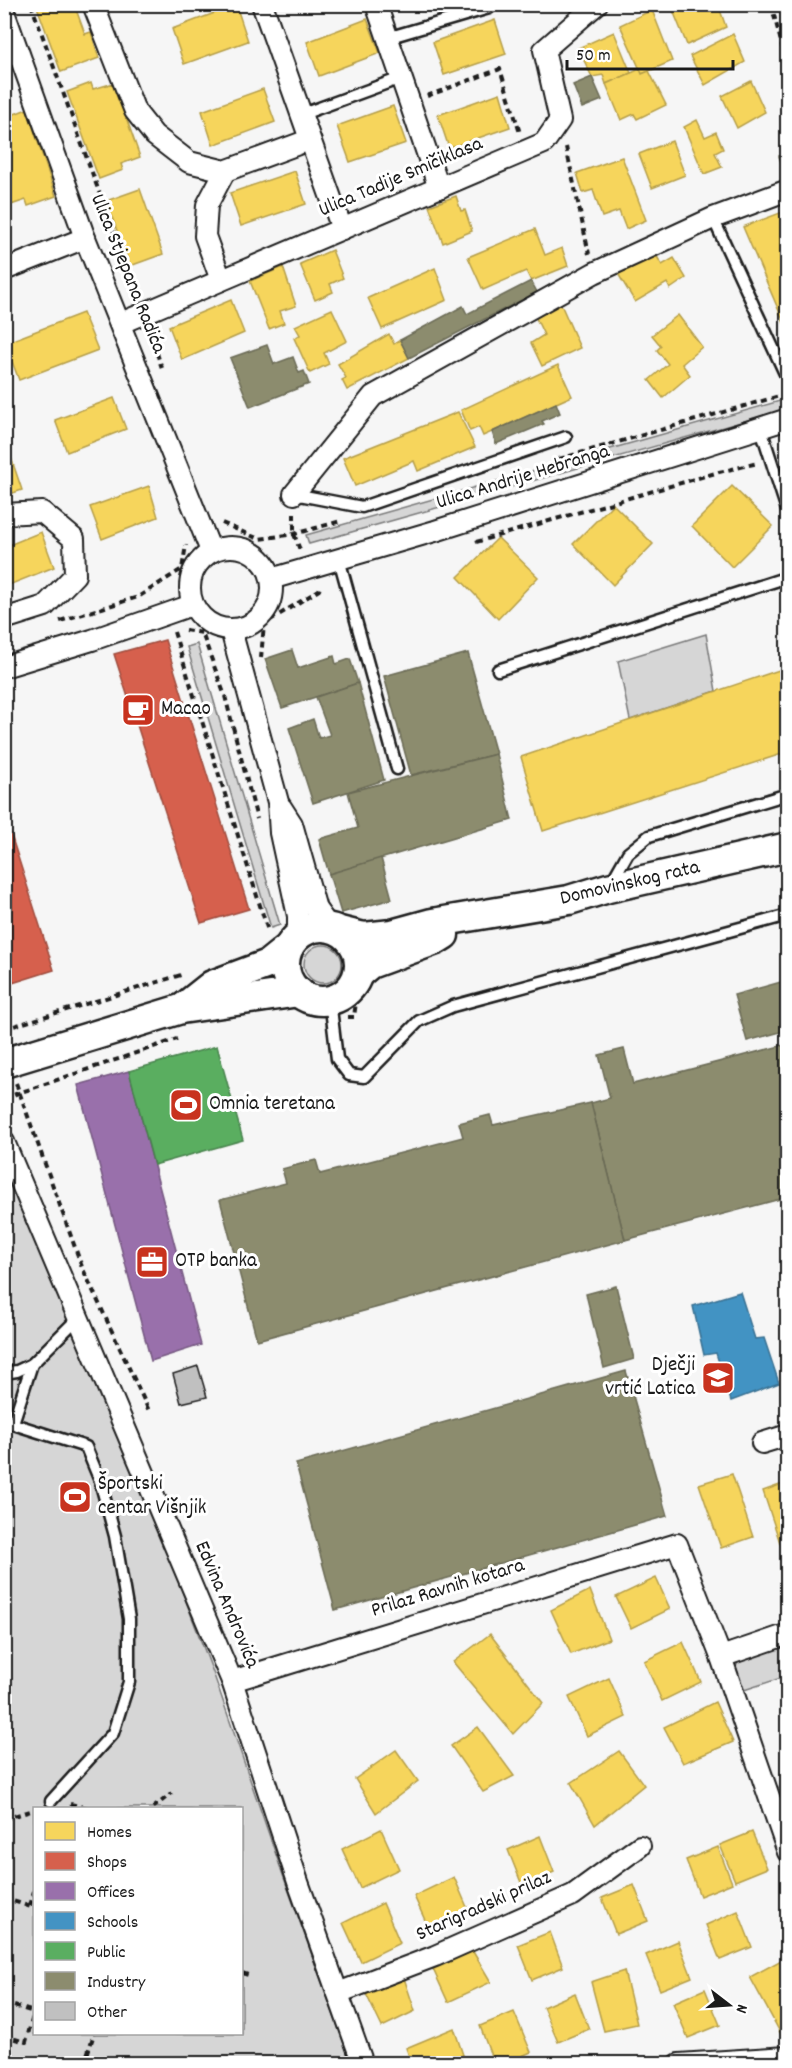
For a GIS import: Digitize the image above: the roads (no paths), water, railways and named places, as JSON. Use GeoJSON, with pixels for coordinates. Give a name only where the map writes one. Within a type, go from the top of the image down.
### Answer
{"type":"FeatureCollection","features":[{"type":"Feature","properties":{"kind":"main road","name":"Domovinskog rata"},"geometry":{"type":"LineString","coordinates":[[335,929],[364,937],[392,933],[432,923],[569,900],[608,888],[788,847]]}},
{"type":"Feature","properties":{"kind":"main road","name":"Domovinskog rata"},"geometry":{"type":"LineString","coordinates":[[358,974],[370,964],[436,940],[471,917]]}},
{"type":"Feature","properties":{"kind":"main road"},"geometry":{"type":"LineString","coordinates":[[184,1022],[212,985],[267,964],[286,939],[317,927],[335,929],[350,939],[357,950],[358,974],[354,983],[331,1009],[308,998],[291,984],[286,968],[286,939]]}},
{"type":"Feature","properties":{"kind":"main road"},"geometry":{"type":"LineString","coordinates":[[4,1063],[184,1022],[299,992]]}},
{"type":"Feature","properties":{"kind":"street"},"geometry":{"type":"LineString","coordinates":[[93,4],[135,111],[154,135],[189,162],[225,171],[309,140]]}},
{"type":"Feature","properties":{"kind":"street"},"geometry":{"type":"LineString","coordinates":[[262,4],[342,229]]}},
{"type":"Feature","properties":{"kind":"street"},"geometry":{"type":"LineString","coordinates":[[376,4],[439,188]]}},
{"type":"Feature","properties":{"kind":"street","name":"Ulica Tadije Smičiklasa"},"geometry":{"type":"LineString","coordinates":[[120,323],[544,143],[560,120],[544,50],[597,4]]}},
{"type":"Feature","properties":{"kind":"street","name":"Ulica Stjepana Radića"},"geometry":{"type":"LineString","coordinates":[[4,12],[85,238],[211,551]]}},
{"type":"Feature","properties":{"kind":"street"},"geometry":{"type":"LineString","coordinates":[[221,280],[205,236],[207,205],[225,171]]}},
{"type":"Feature","properties":{"kind":"street"},"geometry":{"type":"LineString","coordinates":[[294,494],[373,396],[594,273],[712,218],[788,190]]}},
{"type":"Feature","properties":{"kind":"street"},"geometry":{"type":"LineString","coordinates":[[4,270],[85,238]]}},
{"type":"Feature","properties":{"kind":"street","name":"Ulica Andrije Hebranga"},"geometry":{"type":"LineString","coordinates":[[271,579],[435,531],[788,419]]}},
{"type":"Feature","properties":{"kind":"street"},"geometry":{"type":"LineString","coordinates":[[4,514],[42,512],[74,539],[75,575],[45,606],[4,619]]}},
{"type":"Feature","properties":{"kind":"street"},"geometry":{"type":"LineString","coordinates":[[229,547],[248,550],[267,567],[271,579],[272,591],[269,604],[254,623],[243,628],[231,630],[208,624],[192,605],[189,593],[194,569],[201,559],[211,551],[229,547]]}},
{"type":"Feature","properties":{"kind":"street"},"geometry":{"type":"LineString","coordinates":[[4,667],[92,640],[192,605]]}},
{"type":"Feature","properties":{"kind":"street"},"geometry":{"type":"LineString","coordinates":[[231,630],[278,802],[280,833],[298,916],[286,939]]}},
{"type":"Feature","properties":{"kind":"street"},"geometry":{"type":"LineString","coordinates":[[278,802],[292,824],[316,909],[335,929]]}},
{"type":"Feature","properties":{"kind":"street","name":"Edvina Androvića"},"geometry":{"type":"LineString","coordinates":[[4,1142],[232,1681],[298,1882],[363,2064]]}},
{"type":"Feature","properties":{"kind":"street"},"geometry":{"type":"LineString","coordinates":[[762,1443],[788,1435]]}},
{"type":"Feature","properties":{"kind":"street","name":"Prilaz Ravnih kotara"},"geometry":{"type":"LineString","coordinates":[[232,1681],[677,1544],[721,1657]]}},
{"type":"Feature","properties":{"kind":"street"},"geometry":{"type":"LineString","coordinates":[[788,1634],[721,1657],[788,1852]]}},
{"type":"Feature","properties":{"kind":"street","name":"Starigradski prilaz"},"geometry":{"type":"LineString","coordinates":[[338,1993],[435,1956],[573,1895],[640,1846]]}},
{"type":"Feature","properties":{"kind":"street"},"geometry":{"type":"LineString","coordinates":[[679,2064],[788,2057]]}},
{"type":"Feature","properties":{"kind":"lane"},"geometry":{"type":"LineString","coordinates":[[387,38],[489,8]]}},
{"type":"Feature","properties":{"kind":"lane"},"geometry":{"type":"LineString","coordinates":[[300,115],[401,78]]}},
{"type":"Feature","properties":{"kind":"lane"},"geometry":{"type":"LineString","coordinates":[[712,218],[788,380]]}},
{"type":"Feature","properties":{"kind":"lane"},"geometry":{"type":"LineString","coordinates":[[761,429],[785,494],[788,513]]}},
{"type":"Feature","properties":{"kind":"lane"},"geometry":{"type":"LineString","coordinates":[[294,494],[362,507],[566,437]]}},
{"type":"Feature","properties":{"kind":"lane"},"geometry":{"type":"LineString","coordinates":[[339,559],[397,769]]}},
{"type":"Feature","properties":{"kind":"lane"},"geometry":{"type":"LineString","coordinates":[[498,670],[788,577]]}},
{"type":"Feature","properties":{"kind":"lane"},"geometry":{"type":"LineString","coordinates":[[608,888],[628,853],[649,836],[788,794]]}},
{"type":"Feature","properties":{"kind":"lane"},"geometry":{"type":"LineString","coordinates":[[331,1009],[337,1059],[349,1076],[364,1077],[419,1021],[453,1006],[788,915]]}},
{"type":"Feature","properties":{"kind":"lane"},"geometry":{"type":"LineString","coordinates":[[4,1373],[17,1371],[32,1364],[78,1318]]}},
{"type":"Feature","properties":{"kind":"lane"},"geometry":{"type":"LineString","coordinates":[[32,1364],[9,1422],[86,1447],[100,1481],[115,1536],[129,1619],[129,1682],[113,1733],[51,1801]]}},
{"type":"Feature","properties":{"kind":"place","name":"Macao"},"geometry":{"type":"Point","coordinates":[138,710]}},
{"type":"Feature","properties":{"kind":"place","name":"Omnia teretana"},"geometry":{"type":"Point","coordinates":[186,1105]}},
{"type":"Feature","properties":{"kind":"place","name":"OTP banka"},"geometry":{"type":"Point","coordinates":[152,1262]}},
{"type":"Feature","properties":{"kind":"place","name":"Dječji vrtić Latica"},"geometry":{"type":"Point","coordinates":[718,1378]}},
{"type":"Feature","properties":{"kind":"place","name":"Športski centar Višnjik"},"geometry":{"type":"Point","coordinates":[75,1497]}}]}
